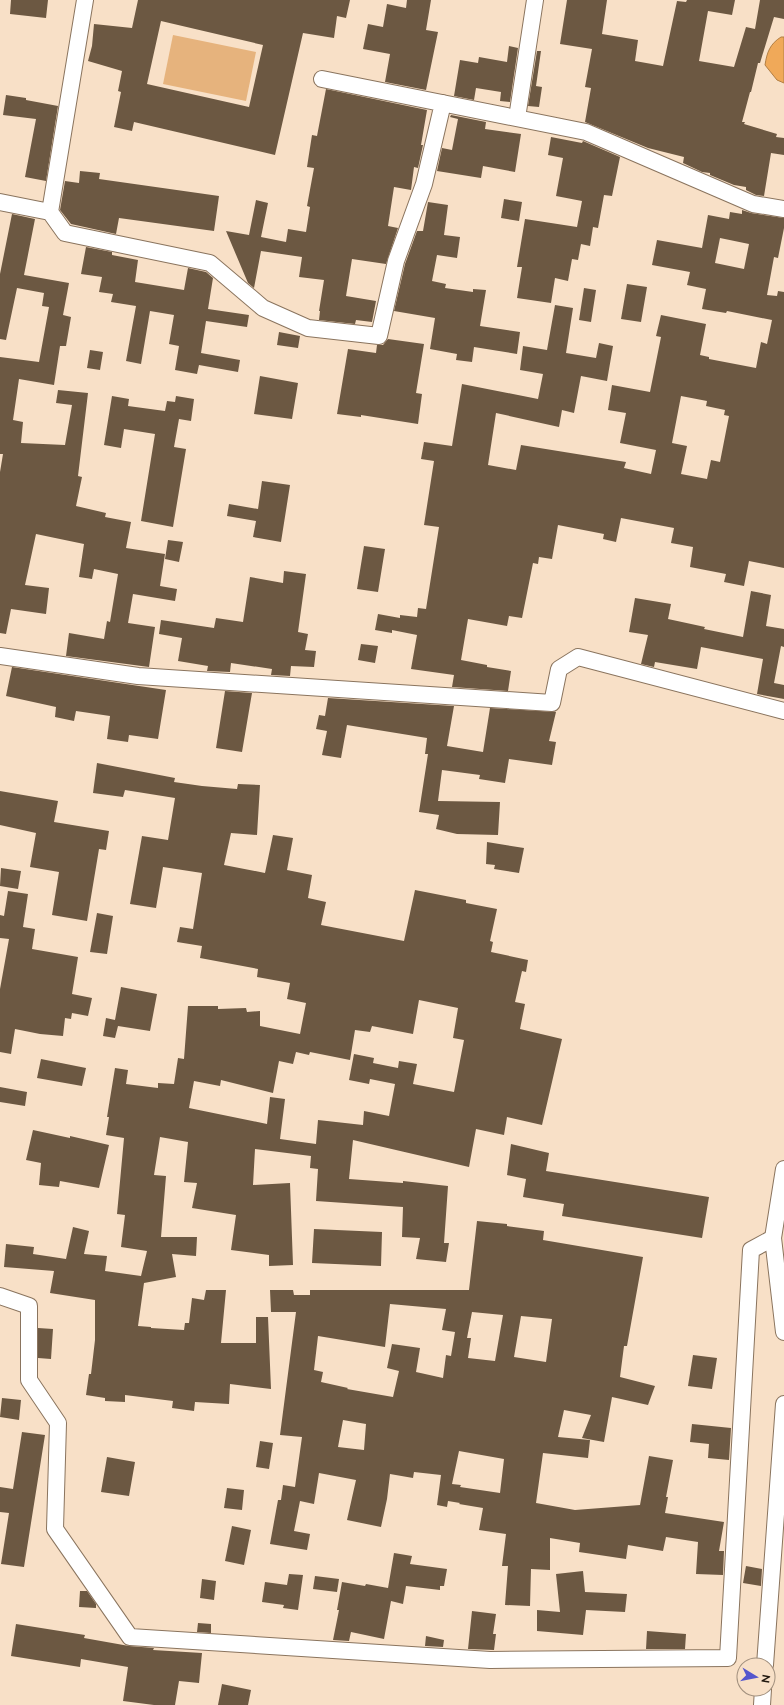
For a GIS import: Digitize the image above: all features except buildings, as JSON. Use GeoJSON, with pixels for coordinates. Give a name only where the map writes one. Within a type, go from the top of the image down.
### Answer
{"type":"FeatureCollection","features":[{"type":"Feature","properties":{"kind":"street"},"geometry":{"type":"LineString","coordinates":[[50,212],[85,0]]}},
{"type":"Feature","properties":{"kind":"street"},"geometry":{"type":"LineString","coordinates":[[516,118],[535,0]]}},
{"type":"Feature","properties":{"kind":"street"},"geometry":{"type":"LineString","coordinates":[[322,79],[586,132],[753,204],[784,209]]}},
{"type":"Feature","properties":{"kind":"street"},"geometry":{"type":"LineString","coordinates":[[0,202],[50,212],[65,233],[210,263],[263,308],[308,328],[379,336],[396,261],[424,184],[443,104]]}},
{"type":"Feature","properties":{"kind":"street"},"geometry":{"type":"LineString","coordinates":[[0,656],[138,676],[552,703],[559,669],[578,657],[784,711]]}},
{"type":"Feature","properties":{"kind":"street"},"geometry":{"type":"LineString","coordinates":[[784,1169],[773,1238],[784,1332]]}},
{"type":"Feature","properties":{"kind":"street"},"geometry":{"type":"LineString","coordinates":[[0,1296],[29,1306],[29,1380],[58,1423],[55,1528],[130,1637],[490,1660],[728,1658],[751,1250],[773,1238]]}},
{"type":"Feature","properties":{"kind":"street"},"geometry":{"type":"LineString","coordinates":[[766,1657],[784,1404]]}},
{"type":"Feature","properties":{"kind":"shaded area"},"geometry":{"type":"Polygon","coordinates":[[[173,35],[256,52],[246,101],[163,84],[173,35]]]}},
{"type":"Feature","properties":{"kind":"shaded area"},"geometry":{"type":"Polygon","coordinates":[[[781,37],[784,37],[784,83],[777,80],[765,65],[767,56],[774,42],[781,37]]]}}]}
